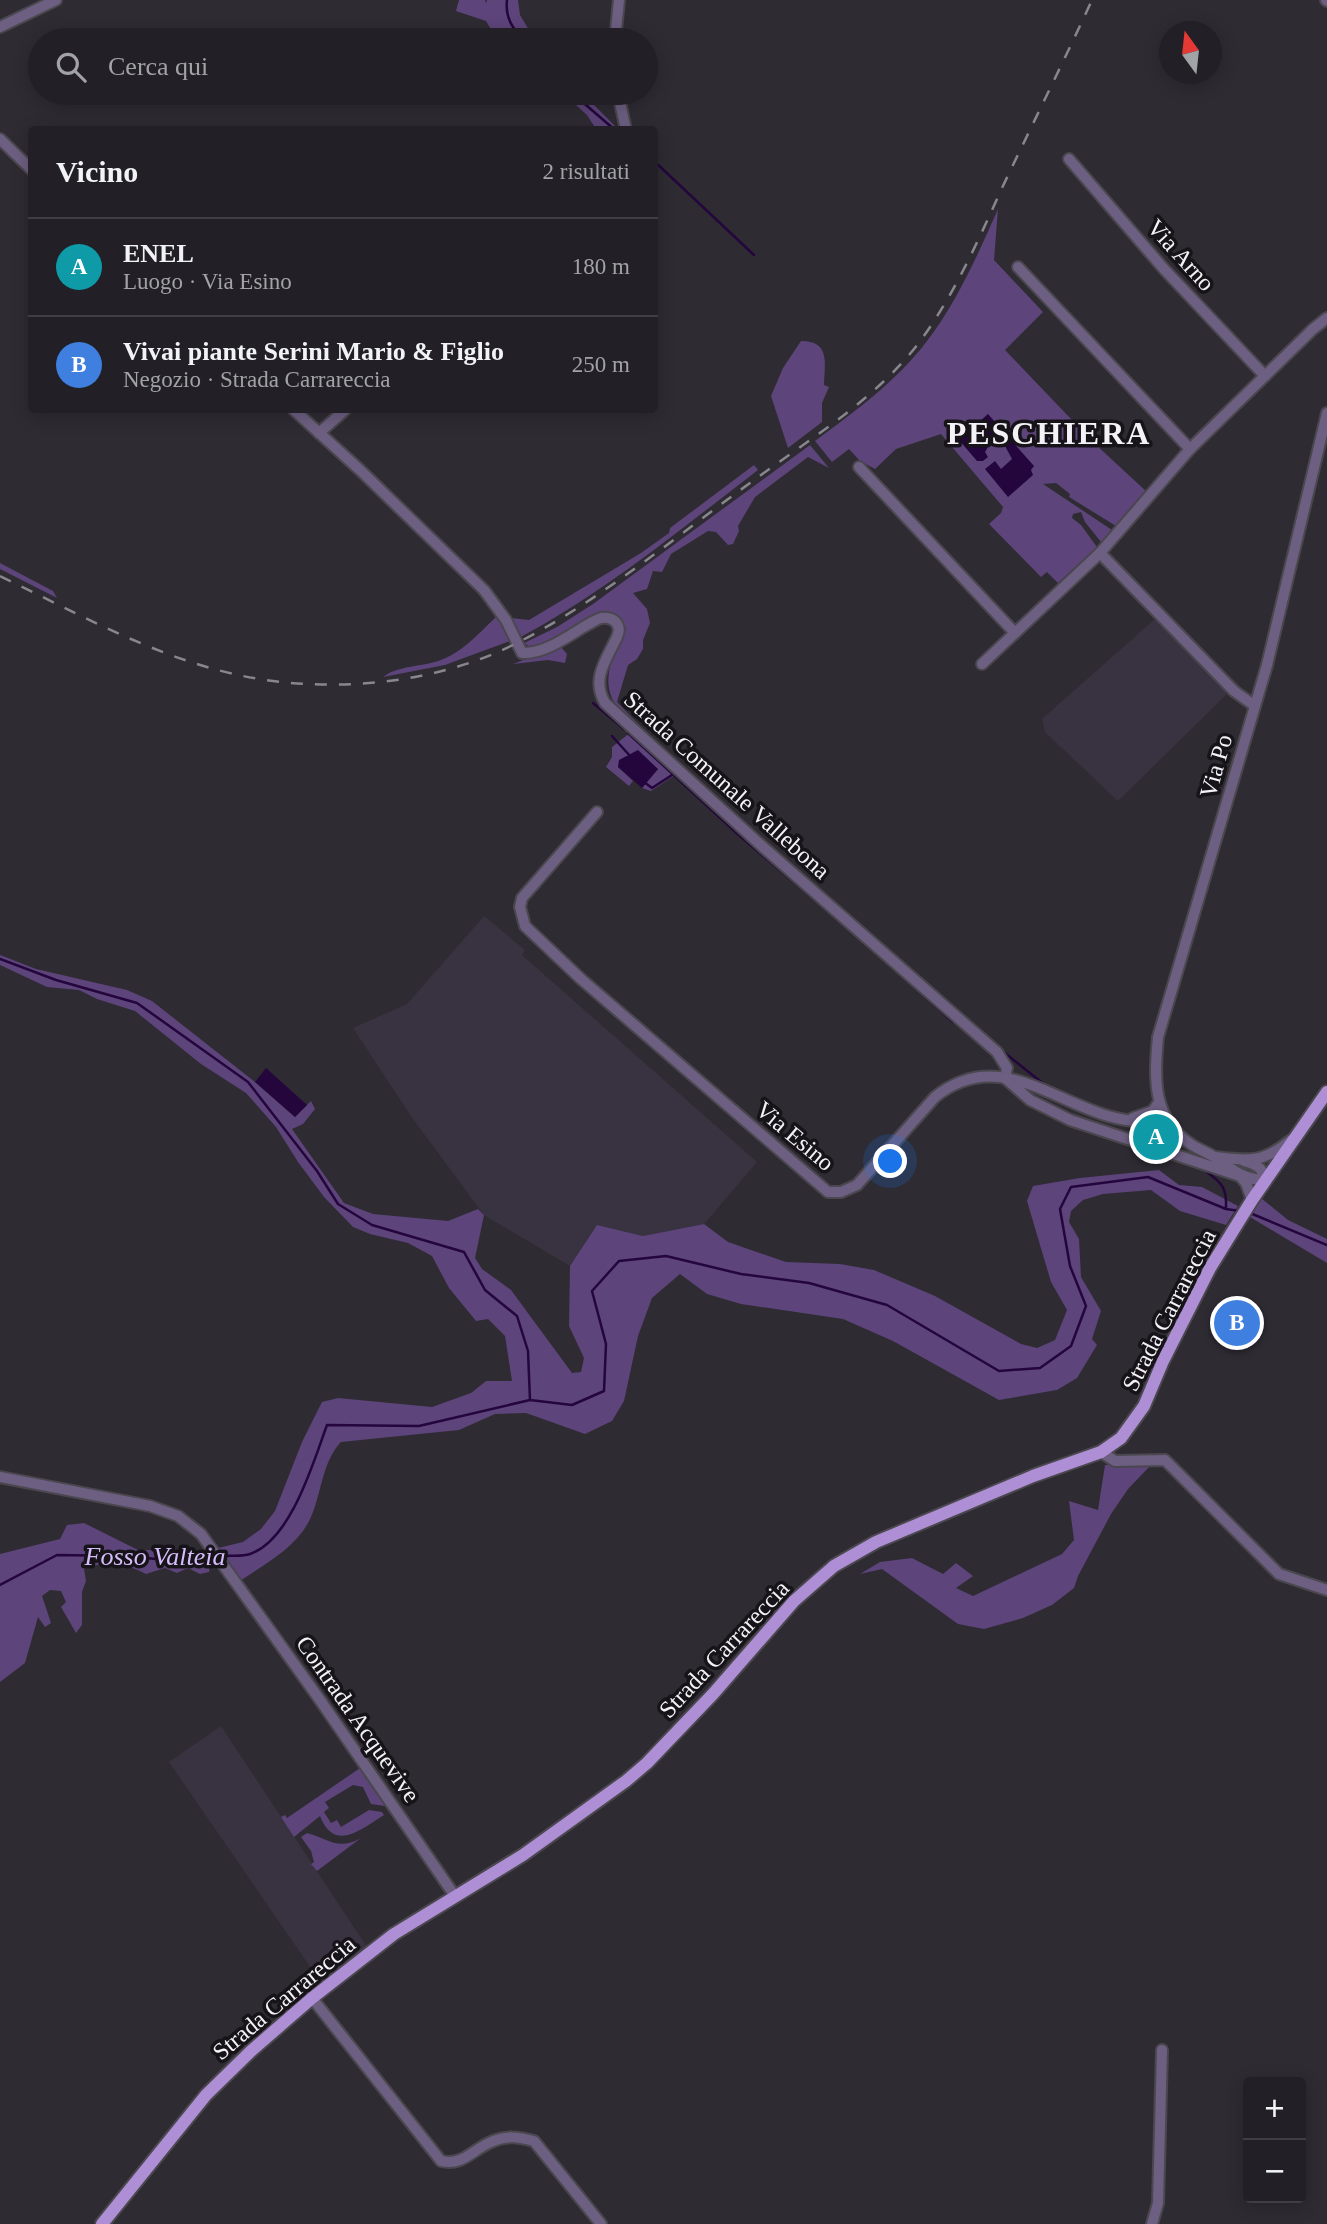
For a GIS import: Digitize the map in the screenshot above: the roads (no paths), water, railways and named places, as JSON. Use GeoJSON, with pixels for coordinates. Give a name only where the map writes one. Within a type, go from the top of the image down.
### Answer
{"type":"FeatureCollection","features":[{"type":"Feature","properties":{"kind":"main road","name":"Strada Carrareccia"},"geometry":{"type":"LineString","coordinates":[[102,2224],[205,2095],[250,2051],[394,1934],[523,1855],[626,1782],[713,1694],[794,1601],[834,1566],[861,1549],[900,1531],[1033,1476],[1101,1452],[1121,1438],[1138,1417],[1210,1268],[1251,1201],[1327,1092]]}},
{"type":"Feature","properties":{"kind":"street"},"geometry":{"type":"LineString","coordinates":[[0,27],[56,0]]}},
{"type":"Feature","properties":{"kind":"street"},"geometry":{"type":"LineString","coordinates":[[616,28],[619,0]]}},
{"type":"Feature","properties":{"kind":"street"},"geometry":{"type":"LineString","coordinates":[[621,105],[625,126]]}},
{"type":"Feature","properties":{"kind":"street"},"geometry":{"type":"LineString","coordinates":[[0,139],[28,166]]}},
{"type":"Feature","properties":{"kind":"street","name":"Via Arno"},"geometry":{"type":"LineString","coordinates":[[1069,159],[1164,269],[1265,376]]}},
{"type":"Feature","properties":{"kind":"street"},"geometry":{"type":"LineString","coordinates":[[1018,267],[1190,449]]}},
{"type":"Feature","properties":{"kind":"street"},"geometry":{"type":"LineString","coordinates":[[982,664],[1100,553],[1190,449],[1327,318]]}},
{"type":"Feature","properties":{"kind":"street","name":"Strada Comunale Vallebona"},"geometry":{"type":"LineString","coordinates":[[297,413],[484,590],[506,620],[522,653],[546,648],[602,618],[618,623],[620,632],[598,681],[600,693],[606,703],[763,847],[997,1052],[1007,1068],[1005,1078]]}},
{"type":"Feature","properties":{"kind":"street"},"geometry":{"type":"LineString","coordinates":[[319,433],[342,413]]}},
{"type":"Feature","properties":{"kind":"street","name":"Via Po"},"geometry":{"type":"LineString","coordinates":[[1172,1126],[1159,1102],[1155,1083],[1158,1037],[1278,624],[1327,413]]}},
{"type":"Feature","properties":{"kind":"street"},"geometry":{"type":"LineString","coordinates":[[859,467],[1014,632]]}},
{"type":"Feature","properties":{"kind":"street"},"geometry":{"type":"LineString","coordinates":[[1100,553],[1234,691],[1255,706]]}},
{"type":"Feature","properties":{"kind":"street","name":"Via Esino"},"geometry":{"type":"LineString","coordinates":[[597,812],[522,898],[520,907],[525,926],[581,979],[821,1188],[834,1193],[857,1185],[935,1097],[969,1078],[1005,1078],[1027,1082],[1083,1107],[1127,1120],[1172,1126]]}},
{"type":"Feature","properties":{"kind":"street"},"geometry":{"type":"LineString","coordinates":[[1005,1078],[1030,1100],[1070,1120],[1240,1176],[1265,1180],[1262,1169],[1257,1164],[1215,1157]]}},
{"type":"Feature","properties":{"kind":"street"},"geometry":{"type":"LineString","coordinates":[[1127,1120],[1147,1114],[1159,1102]]}},
{"type":"Feature","properties":{"kind":"street"},"geometry":{"type":"LineString","coordinates":[[1158,1148],[1171,1140],[1172,1126]]}},
{"type":"Feature","properties":{"kind":"street"},"geometry":{"type":"LineString","coordinates":[[1172,1126],[1190,1144],[1215,1157],[1240,1176],[1246,1183],[1251,1201]]}},
{"type":"Feature","properties":{"kind":"street"},"geometry":{"type":"LineString","coordinates":[[1244,1161],[1269,1156],[1298,1133]]}},
{"type":"Feature","properties":{"kind":"street"},"geometry":{"type":"LineString","coordinates":[[1101,1452],[1115,1461],[1166,1460],[1279,1574],[1327,1590]]}},
{"type":"Feature","properties":{"kind":"street","name":"Contrada Acquevive"},"geometry":{"type":"LineString","coordinates":[[0,1477],[150,1506],[178,1516],[190,1524],[210,1547],[327,1710],[455,1896]]}},
{"type":"Feature","properties":{"kind":"street"},"geometry":{"type":"LineString","coordinates":[[312,1998],[441,2161],[458,2162],[491,2142],[506,2137],[534,2141],[601,2224]]}},
{"type":"Feature","properties":{"kind":"street"},"geometry":{"type":"LineString","coordinates":[[1152,2224],[1157,2203],[1163,2050]]}},
{"type":"Feature","properties":{"kind":"waterway"},"geometry":{"type":"LineString","coordinates":[[507,0],[507,12],[514,28]]}},
{"type":"Feature","properties":{"kind":"waterway"},"geometry":{"type":"LineString","coordinates":[[586,105],[610,126]]}},
{"type":"Feature","properties":{"kind":"waterway"},"geometry":{"type":"LineString","coordinates":[[658,165],[754,255]]}},
{"type":"Feature","properties":{"kind":"waterway"},"geometry":{"type":"LineString","coordinates":[[593,703],[624,729]]}},
{"type":"Feature","properties":{"kind":"waterway"},"geometry":{"type":"LineString","coordinates":[[628,733],[740,836],[843,924]]}},
{"type":"Feature","properties":{"kind":"waterway"},"geometry":{"type":"LineString","coordinates":[[612,736],[631,757]]}},
{"type":"Feature","properties":{"kind":"waterway"},"geometry":{"type":"LineString","coordinates":[[644,782],[652,788],[672,775]]}},
{"type":"Feature","properties":{"kind":"waterway"},"geometry":{"type":"LineString","coordinates":[[0,959],[56,980],[137,1003],[248,1082],[317,1171],[338,1204],[372,1225],[464,1252],[485,1290],[517,1316],[528,1351],[530,1400],[572,1405],[604,1391],[606,1344],[592,1291],[619,1261],[666,1256],[741,1274],[809,1283],[887,1305],[999,1371],[1040,1368],[1071,1346],[1086,1306],[1070,1266],[1060,1209],[1071,1187],[1148,1177],[1226,1209],[1240,1211]]}},
{"type":"Feature","properties":{"kind":"waterway"},"geometry":{"type":"LineString","coordinates":[[889,964],[953,1022]]}},
{"type":"Feature","properties":{"kind":"waterway"},"geometry":{"type":"LineString","coordinates":[[1001,1050],[1045,1085]]}},
{"type":"Feature","properties":{"kind":"waterway"},"geometry":{"type":"LineString","coordinates":[[1207,1172],[1222,1187],[1226,1195],[1226,1208]]}},
{"type":"Feature","properties":{"kind":"waterway"},"geometry":{"type":"LineString","coordinates":[[1250,1213],[1327,1245]]}},
{"type":"Feature","properties":{"kind":"waterway","name":"Fosso Valteia"},"geometry":{"type":"LineString","coordinates":[[223,1556],[250,1554],[265,1546],[277,1533],[299,1498],[327,1425],[419,1426],[530,1400]]}},
{"type":"Feature","properties":{"kind":"waterway","name":"Fosso Valteia"},"geometry":{"type":"LineString","coordinates":[[0,1585],[57,1555],[125,1556],[187,1562],[213,1558]]}},
{"type":"Feature","properties":{"kind":"railway"},"geometry":{"type":"LineString","coordinates":[[0,576],[102,626],[171,655],[243,676],[281,682],[340,685],[399,680],[458,667],[513,645],[575,610],[634,569],[841,418],[903,361],[945,304],[965,266],[1092,0]]}},
{"type":"Feature","properties":{"kind":"place","name":"ENEL"},"geometry":{"type":"Point","coordinates":[1156,1137]}},
{"type":"Feature","properties":{"kind":"place","name":"Vivai piante Serini Mario & Figlio"},"geometry":{"type":"Point","coordinates":[1237,1323]}},
{"type":"Feature","properties":{"kind":"district","name":"PESCHIERA"},"geometry":{"type":"Point","coordinates":[1049,433]}}]}
